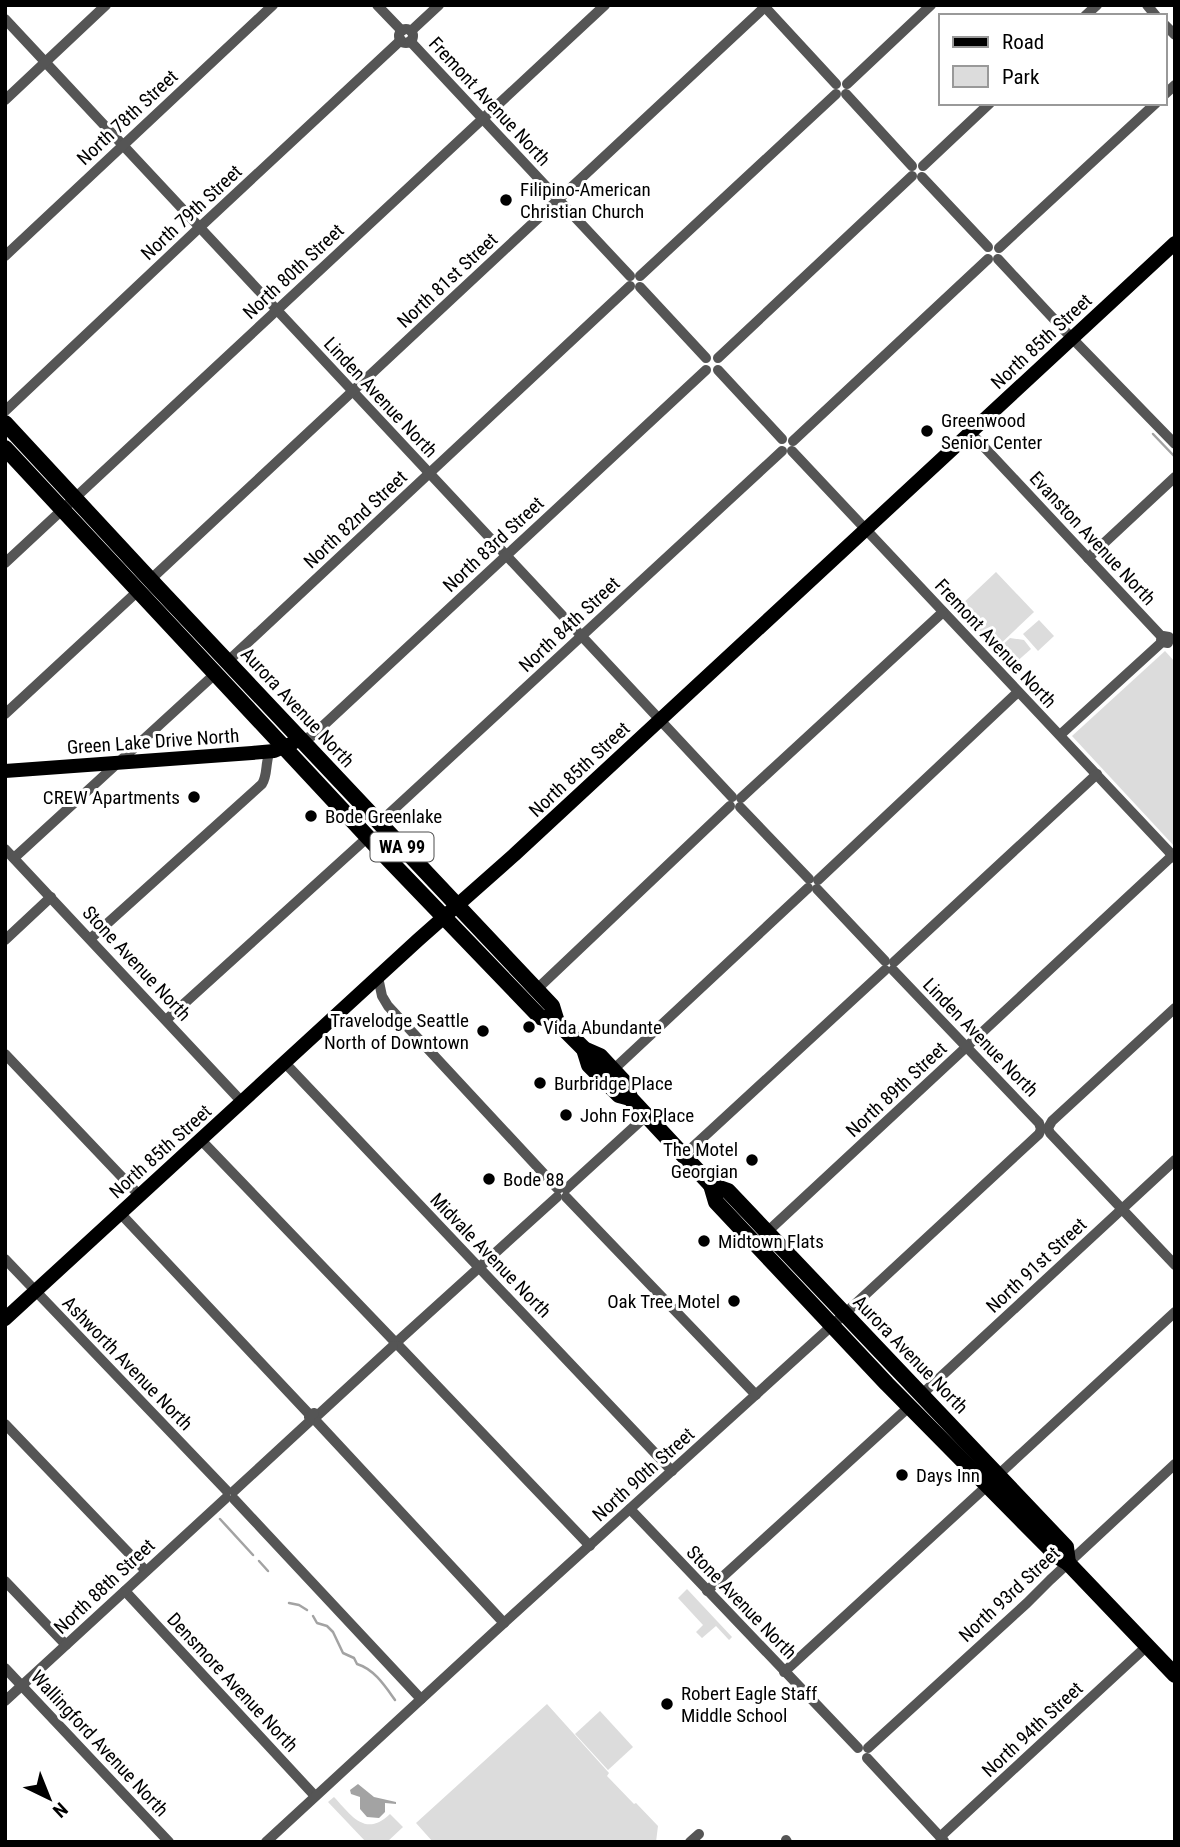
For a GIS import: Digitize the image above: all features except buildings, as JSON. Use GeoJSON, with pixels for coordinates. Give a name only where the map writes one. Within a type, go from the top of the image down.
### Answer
{"type":"FeatureCollection","features":[{"type":"Feature","properties":{"kind":"highway","name":"Aurora Avenue North"},"geometry":{"type":"LineString","coordinates":[[5,423],[301,740],[384,819],[458,905],[552,1006],[557,1021],[584,1049],[600,1056],[614,1069],[628,1085],[630,1098],[683,1156],[711,1185],[728,1191],[844,1314],[915,1400],[928,1425],[993,1480]]}},
{"type":"Feature","properties":{"kind":"highway","name":"Aurora Avenue North"},"geometry":{"type":"LineString","coordinates":[[5,448],[215,674],[277,749],[368,837],[540,1017],[557,1021]]}},
{"type":"Feature","properties":{"kind":"highway","name":"Aurora Avenue North"},"geometry":{"type":"LineString","coordinates":[[584,1049],[589,1065],[602,1079],[619,1095],[630,1098]]}},
{"type":"Feature","properties":{"kind":"highway","name":"Aurora Avenue North"},"geometry":{"type":"LineString","coordinates":[[711,1185],[716,1202],[832,1326],[965,1441],[993,1480],[1057,1556],[1068,1563],[1175,1675]]}},
{"type":"Feature","properties":{"kind":"highway"},"geometry":{"type":"LineString","coordinates":[[928,1425],[936,1423],[953,1440],[965,1441]]}},
{"type":"Feature","properties":{"kind":"main road","name":"North 85th Street"},"geometry":{"type":"LineString","coordinates":[[5,1319],[660,720],[1174,244]]}},
{"type":"Feature","properties":{"kind":"main road","name":"Green Lake Drive North"},"geometry":{"type":"LineString","coordinates":[[5,771],[277,749],[301,740]]}},
{"type":"Feature","properties":{"kind":"street"},"geometry":{"type":"LineString","coordinates":[[5,100],[106,5]]}},
{"type":"Feature","properties":{"kind":"street","name":"North 78th Street"},"geometry":{"type":"LineString","coordinates":[[5,256],[273,5]]}},
{"type":"Feature","properties":{"kind":"street","name":"Fremont Avenue North"},"geometry":{"type":"LineString","coordinates":[[377,5],[865,530],[1174,857]]}},
{"type":"Feature","properties":{"kind":"street","name":"North 79th Street"},"geometry":{"type":"LineString","coordinates":[[5,411],[439,5]]}},
{"type":"Feature","properties":{"kind":"street","name":"North 80th Street"},"geometry":{"type":"LineString","coordinates":[[5,563],[605,5]]}},
{"type":"Feature","properties":{"kind":"street","name":"North 82nd Street"},"geometry":{"type":"LineString","coordinates":[[227,662],[931,5]]}},
{"type":"Feature","properties":{"kind":"street"},"geometry":{"type":"LineString","coordinates":[[765,6],[1065,331],[1175,444]]}},
{"type":"Feature","properties":{"kind":"street","name":"North 81st Street"},"geometry":{"type":"LineString","coordinates":[[150,580],[765,6]]}},
{"type":"Feature","properties":{"kind":"street","name":"Linden Avenue North"},"geometry":{"type":"LineString","coordinates":[[5,19],[736,802],[1175,1265]]}},
{"type":"Feature","properties":{"kind":"street","name":"North 83rd Street"},"geometry":{"type":"LineString","coordinates":[[301,740],[312,736],[506,557],[988,105]]}},
{"type":"Feature","properties":{"kind":"street","name":"North 84th Street"},"geometry":{"type":"LineString","coordinates":[[384,819],[1154,105]]}},
{"type":"Feature","properties":{"kind":"street","name":"Evanston Avenue North"},"geometry":{"type":"LineString","coordinates":[[970,432],[1168,640]]}},
{"type":"Feature","properties":{"kind":"street"},"geometry":{"type":"LineString","coordinates":[[1088,558],[1175,477]]}},
{"type":"Feature","properties":{"kind":"street"},"geometry":{"type":"LineString","coordinates":[[5,714],[138,591]]}},
{"type":"Feature","properties":{"kind":"street"},"geometry":{"type":"LineString","coordinates":[[536,990],[943,612]]}},
{"type":"Feature","properties":{"kind":"street"},"geometry":{"type":"LineString","coordinates":[[1060,735],[1168,640]]}},
{"type":"Feature","properties":{"kind":"street"},"geometry":{"type":"LineString","coordinates":[[14,858],[215,674]]}},
{"type":"Feature","properties":{"kind":"street"},"geometry":{"type":"LineString","coordinates":[[614,1069],[1018,692]]}},
{"type":"Feature","properties":{"kind":"street"},"geometry":{"type":"LineString","coordinates":[[90,939],[261,784],[265,776],[265,764],[277,749]]}},
{"type":"Feature","properties":{"kind":"street"},"geometry":{"type":"LineString","coordinates":[[683,1156],[1097,774]]}},
{"type":"Feature","properties":{"kind":"street"},"geometry":{"type":"LineString","coordinates":[[166,1020],[368,837]]}},
{"type":"Feature","properties":{"kind":"street","name":"Stone Avenue North"},"geometry":{"type":"LineString","coordinates":[[5,849],[242,1102]]}},
{"type":"Feature","properties":{"kind":"street","name":"North 89th Street"},"geometry":{"type":"LineString","coordinates":[[766,1233],[1174,857]]}},
{"type":"Feature","properties":{"kind":"street"},"geometry":{"type":"LineString","coordinates":[[5,940],[51,897]]}},
{"type":"Feature","properties":{"kind":"street"},"geometry":{"type":"LineString","coordinates":[[378,978],[382,996],[388,1006],[562,1193],[756,1395]]}},
{"type":"Feature","properties":{"kind":"street","name":"North 90th Street"},"geometry":{"type":"LineString","coordinates":[[266,1842],[832,1326],[1175,1008]]}},
{"type":"Feature","properties":{"kind":"street"},"geometry":{"type":"LineString","coordinates":[[5,1054],[140,1196]]}},
{"type":"Feature","properties":{"kind":"street","name":"Midvale Avenue North"},"geometry":{"type":"LineString","coordinates":[[285,1063],[672,1471]]}},
{"type":"Feature","properties":{"kind":"street","name":"North 88th Street"},"geometry":{"type":"LineString","coordinates":[[5,1701],[646,1116]]}},
{"type":"Feature","properties":{"kind":"street"},"geometry":{"type":"LineString","coordinates":[[201,1140],[590,1546]]}},
{"type":"Feature","properties":{"kind":"street","name":"North 91st Street"},"geometry":{"type":"LineString","coordinates":[[707,1591],[1175,1160]]}},
{"type":"Feature","properties":{"kind":"street"},"geometry":{"type":"LineString","coordinates":[[120,1213],[504,1623]]}},
{"type":"Feature","properties":{"kind":"street","name":"Ashworth Avenue North"},"geometry":{"type":"LineString","coordinates":[[5,1259],[421,1699]]}},
{"type":"Feature","properties":{"kind":"street"},"geometry":{"type":"LineString","coordinates":[[784,1672],[1175,1312]]}},
{"type":"Feature","properties":{"kind":"street"},"geometry":{"type":"LineString","coordinates":[[5,1423],[146,1571]]}},
{"type":"Feature","properties":{"kind":"street","name":"North 93rd Street"},"geometry":{"type":"LineString","coordinates":[[864,1752],[1175,1464]]}},
{"type":"Feature","properties":{"kind":"street","name":"Stone Avenue North"},"geometry":{"type":"LineString","coordinates":[[630,1509],[784,1672],[864,1752],[942,1839]]}},
{"type":"Feature","properties":{"kind":"street"},"geometry":{"type":"LineString","coordinates":[[5,1581],[66,1646]]}},
{"type":"Feature","properties":{"kind":"street","name":"Densmore Avenue North"},"geometry":{"type":"LineString","coordinates":[[124,1591],[315,1796]]}},
{"type":"Feature","properties":{"kind":"street","name":"North 94th Street"},"geometry":{"type":"LineString","coordinates":[[942,1839],[1147,1646]]}},
{"type":"Feature","properties":{"kind":"street","name":"Wallingford Avenue North"},"geometry":{"type":"LineString","coordinates":[[5,1668],[169,1842]]}},
{"type":"Feature","properties":{"kind":"green space"},"geometry":{"type":"Polygon","coordinates":[[[996,572],[1034,612],[996,648],[958,608],[996,572]]]}},
{"type":"Feature","properties":{"kind":"green space"},"geometry":{"type":"Polygon","coordinates":[[[1039,620],[1054,636],[1038,651],[1023,634],[1039,620]]]}},
{"type":"Feature","properties":{"kind":"green space"},"geometry":{"type":"Polygon","coordinates":[[[1010,638],[1024,640],[1031,649],[1014,664],[998,649],[1010,638]]]}},
{"type":"Feature","properties":{"kind":"green space"},"geometry":{"type":"Polygon","coordinates":[[[1165,651],[1175,662],[1175,847],[1072,736],[1165,651]]]}},
{"type":"Feature","properties":{"kind":"green space"},"geometry":{"type":"Polygon","coordinates":[[[687,1589],[732,1637],[729,1640],[716,1626],[702,1638],[696,1632],[703,1625],[678,1598],[687,1589]]]}},
{"type":"Feature","properties":{"kind":"green space"},"geometry":{"type":"Polygon","coordinates":[[[547,1704],[609,1773],[607,1776],[658,1826],[656,1842],[433,1842],[416,1823],[547,1704]]]}},
{"type":"Feature","properties":{"kind":"green space"},"geometry":{"type":"Polygon","coordinates":[[[600,1711],[633,1747],[608,1770],[575,1734],[600,1711]]]}},
{"type":"Feature","properties":{"kind":"green space"},"geometry":{"type":"Polygon","coordinates":[[[334,1797],[359,1821],[373,1824],[390,1814],[403,1827],[387,1842],[366,1842],[328,1802],[334,1797]]]}},
{"type":"Feature","properties":{"kind":"shaded area"},"geometry":{"type":"Polygon","coordinates":[[[358,1784],[374,1797],[396,1804],[385,1803],[385,1812],[379,1818],[367,1817],[360,1809],[360,1797],[351,1794],[350,1790],[358,1784]]]}},
{"type":"Feature","properties":{"kind":"waterway"},"geometry":{"type":"LineString","coordinates":[[1153,434],[1175,457]]}},
{"type":"Feature","properties":{"kind":"waterway"},"geometry":{"type":"LineString","coordinates":[[220,1519],[253,1555]]}},
{"type":"Feature","properties":{"kind":"waterway"},"geometry":{"type":"LineString","coordinates":[[259,1561],[268,1571]]}},
{"type":"Feature","properties":{"kind":"waterway"},"geometry":{"type":"LineString","coordinates":[[289,1603],[307,1610]]}},
{"type":"Feature","properties":{"kind":"waterway"},"geometry":{"type":"LineString","coordinates":[[313,1616],[317,1623],[327,1626],[333,1632],[343,1653],[374,1674],[395,1700]]}},
{"type":"Feature","properties":{"kind":"place","name":"Filipino-American Christian Church"},"geometry":{"type":"Point","coordinates":[506,200]}},
{"type":"Feature","properties":{"kind":"place","name":"Greenwood Senior Center"},"geometry":{"type":"Point","coordinates":[927,431]}},
{"type":"Feature","properties":{"kind":"place","name":"CREW Apartments"},"geometry":{"type":"Point","coordinates":[194,797]}},
{"type":"Feature","properties":{"kind":"place","name":"Bode Greenlake"},"geometry":{"type":"Point","coordinates":[311,816]}},
{"type":"Feature","properties":{"kind":"place","name":"Vida Abundante"},"geometry":{"type":"Point","coordinates":[529,1027]}},
{"type":"Feature","properties":{"kind":"place","name":"Travelodge Seattle North of Downtown"},"geometry":{"type":"Point","coordinates":[483,1031]}},
{"type":"Feature","properties":{"kind":"place","name":"Burbridge Place"},"geometry":{"type":"Point","coordinates":[540,1083]}},
{"type":"Feature","properties":{"kind":"place","name":"John Fox Place"},"geometry":{"type":"Point","coordinates":[566,1115]}},
{"type":"Feature","properties":{"kind":"place","name":"The Motel Georgian"},"geometry":{"type":"Point","coordinates":[752,1160]}},
{"type":"Feature","properties":{"kind":"place","name":"Bode 88"},"geometry":{"type":"Point","coordinates":[489,1179]}},
{"type":"Feature","properties":{"kind":"place","name":"Midtown Flats"},"geometry":{"type":"Point","coordinates":[704,1241]}},
{"type":"Feature","properties":{"kind":"place","name":"Oak Tree Motel"},"geometry":{"type":"Point","coordinates":[734,1301]}},
{"type":"Feature","properties":{"kind":"place","name":"Days Inn"},"geometry":{"type":"Point","coordinates":[902,1475]}},
{"type":"Feature","properties":{"kind":"place","name":"Robert Eagle Staff Middle School"},"geometry":{"type":"Point","coordinates":[667,1704]}}]}
